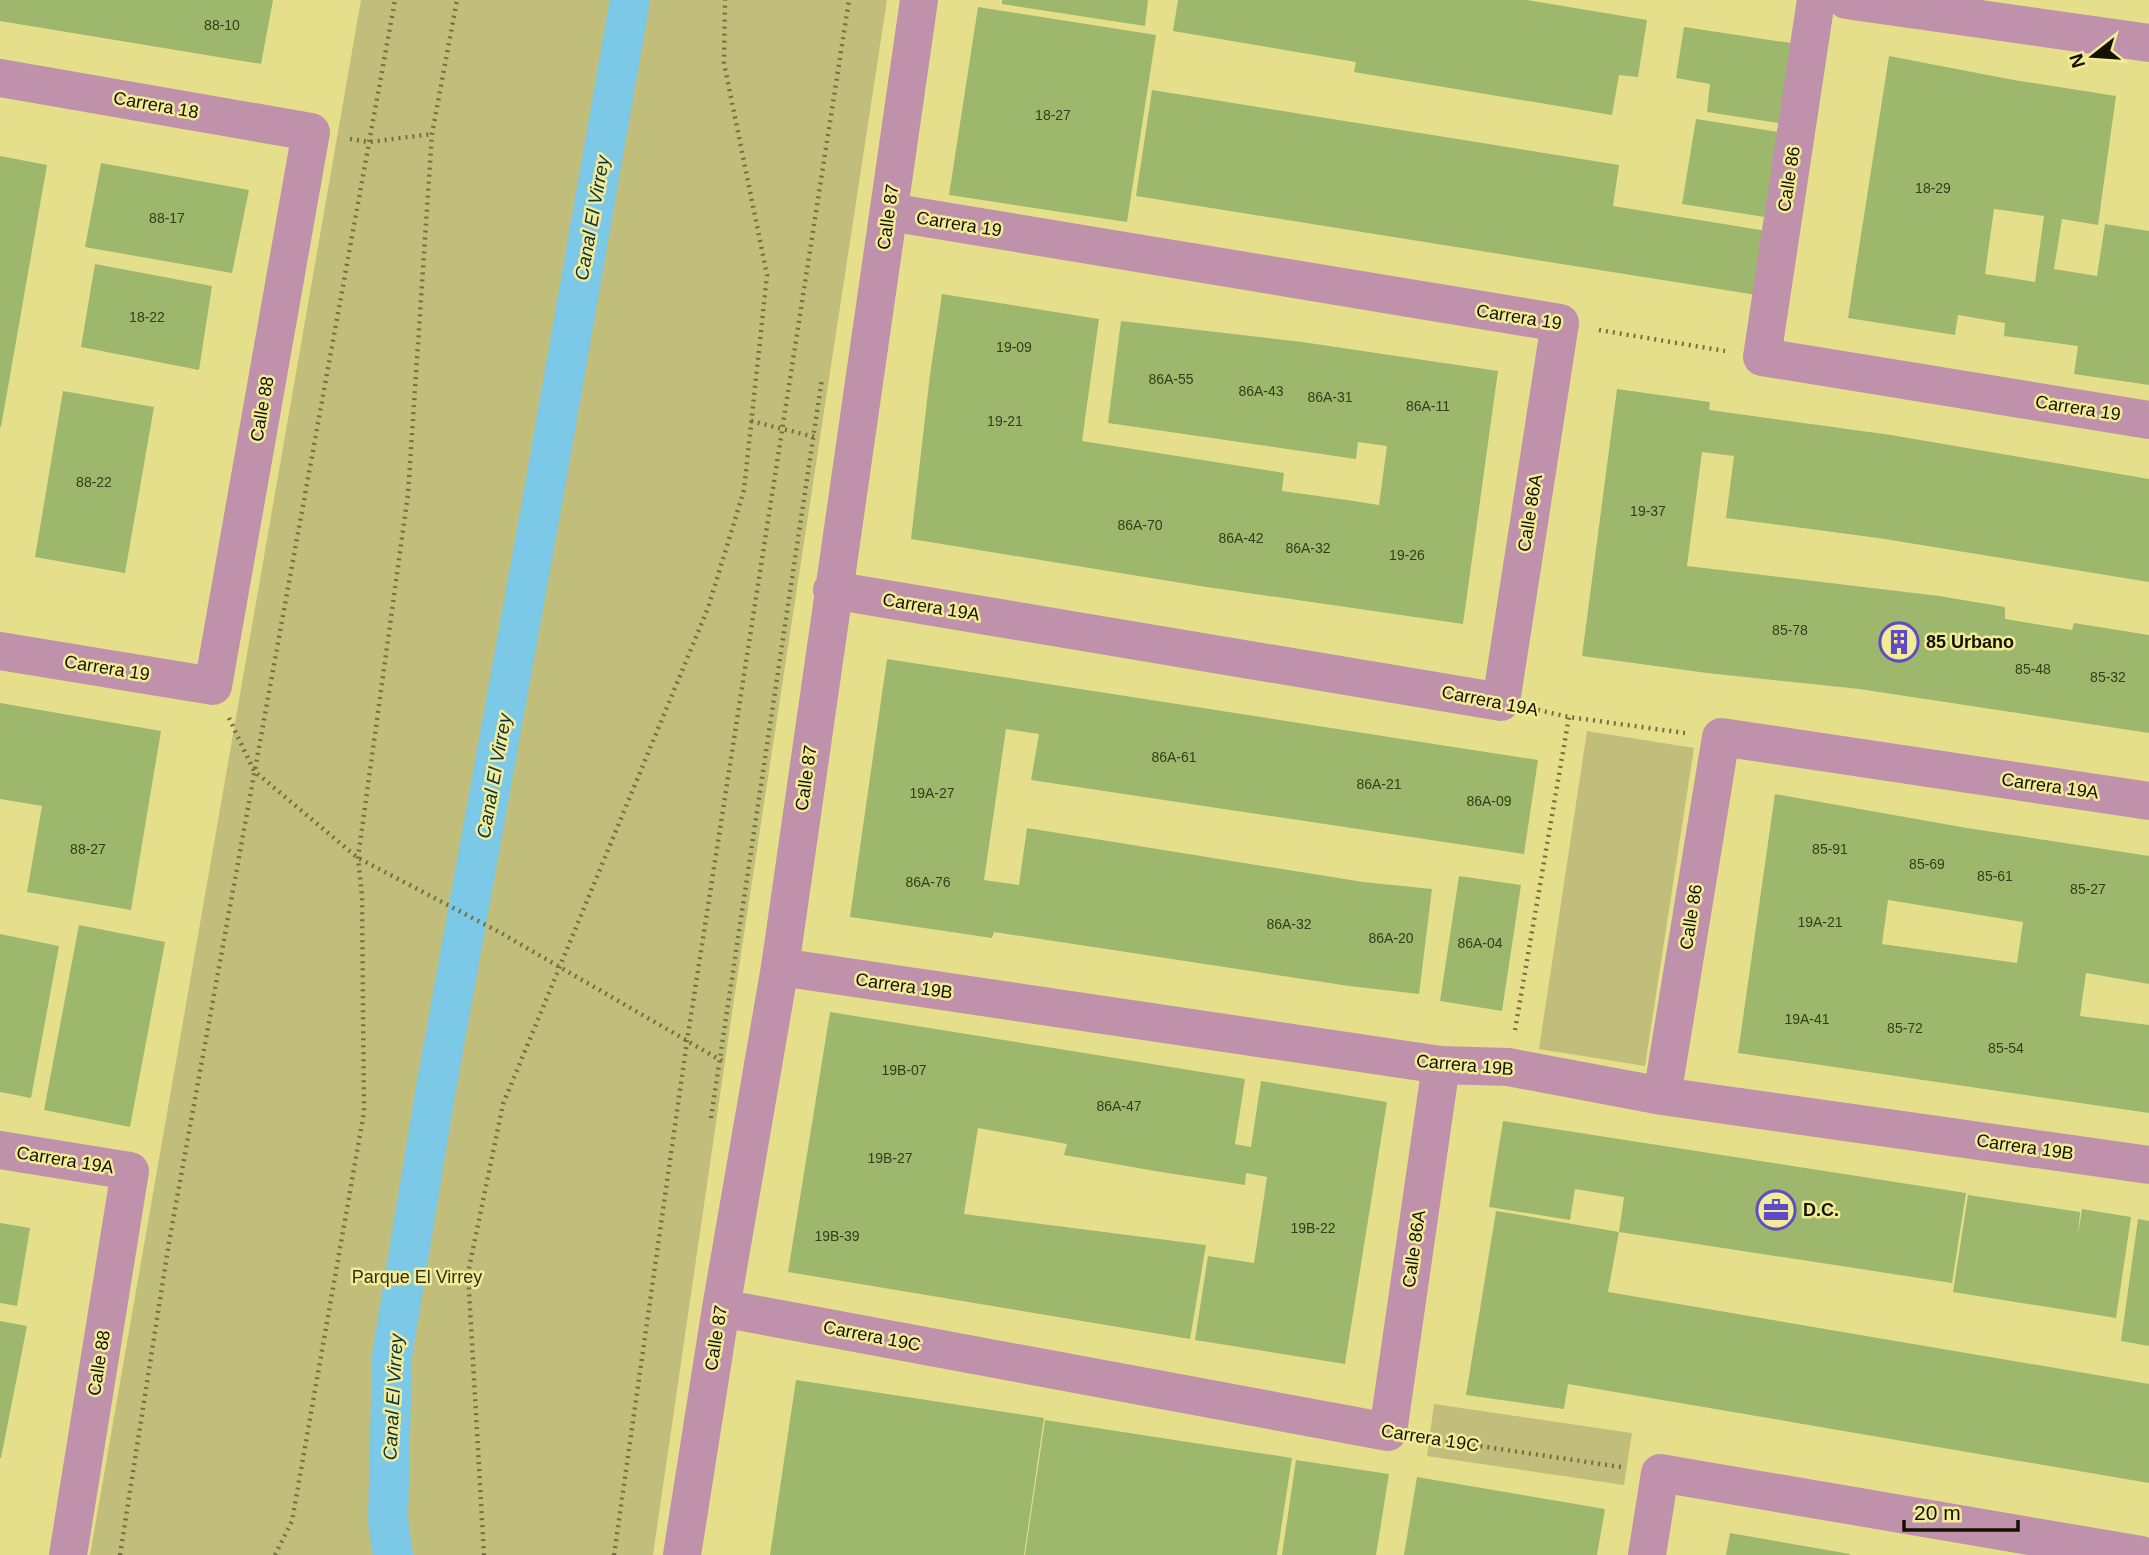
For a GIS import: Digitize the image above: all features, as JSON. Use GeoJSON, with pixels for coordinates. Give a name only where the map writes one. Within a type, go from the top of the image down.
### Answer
{"type":"FeatureCollection","features":[{"type":"Feature","properties":{"kind":"street","name":"Calle 87"},"geometry":{"type":"LineString","coordinates":[[682,1555],[721,1308],[780,967],[832,590],[919,0]]}},
{"type":"Feature","properties":{"kind":"street","name":"Calle 86"},"geometry":{"type":"LineString","coordinates":[[1762,357],[1816,0]]}},
{"type":"Feature","properties":{"kind":"street"},"geometry":{"type":"LineString","coordinates":[[1846,0],[2149,43]]}},
{"type":"Feature","properties":{"kind":"street","name":"Carrera 18"},"geometry":{"type":"LineString","coordinates":[[0,78],[311,132]]}},
{"type":"Feature","properties":{"kind":"street","name":"Calle 88"},"geometry":{"type":"LineString","coordinates":[[213,686],[311,132]]}},
{"type":"Feature","properties":{"kind":"street","name":"Carrera 19"},"geometry":{"type":"LineString","coordinates":[[889,212],[1560,323]]}},
{"type":"Feature","properties":{"kind":"street","name":"Calle 86A"},"geometry":{"type":"LineString","coordinates":[[1501,702],[1560,323]]}},
{"type":"Feature","properties":{"kind":"street","name":"Carrera 19"},"geometry":{"type":"LineString","coordinates":[[1762,357],[2149,420]]}},
{"type":"Feature","properties":{"kind":"street","name":"Carrera 19A"},"geometry":{"type":"LineString","coordinates":[[832,590],[1501,702]]}},
{"type":"Feature","properties":{"kind":"street","name":"Carrera 19"},"geometry":{"type":"LineString","coordinates":[[0,651],[213,686]]}},
{"type":"Feature","properties":{"kind":"street","name":"Calle 86"},"geometry":{"type":"LineString","coordinates":[[1662,1096],[1721,737]]}},
{"type":"Feature","properties":{"kind":"street","name":"Carrera 19A"},"geometry":{"type":"LineString","coordinates":[[1721,737],[2149,801]]}},
{"type":"Feature","properties":{"kind":"street","name":"Carrera 19B"},"geometry":{"type":"LineString","coordinates":[[780,967],[1441,1065],[1508,1066],[1662,1096],[2149,1165]]}},
{"type":"Feature","properties":{"kind":"street","name":"Calle 86A"},"geometry":{"type":"LineString","coordinates":[[1388,1432],[1441,1065]]}},
{"type":"Feature","properties":{"kind":"street","name":"Carrera 19A"},"geometry":{"type":"LineString","coordinates":[[0,1150],[130,1171]]}},
{"type":"Feature","properties":{"kind":"street","name":"Calle 88"},"geometry":{"type":"LineString","coordinates":[[68,1555],[130,1171]]}},
{"type":"Feature","properties":{"kind":"street","name":"Carrera 19C"},"geometry":{"type":"LineString","coordinates":[[721,1308],[1388,1432]]}},
{"type":"Feature","properties":{"kind":"street"},"geometry":{"type":"LineString","coordinates":[[1647,1555],[1660,1473],[2141,1555]]}},
{"type":"Feature","properties":{"kind":"path"},"geometry":{"type":"LineString","coordinates":[[120,1555],[169,1242],[395,0]]}},
{"type":"Feature","properties":{"kind":"path"},"geometry":{"type":"LineString","coordinates":[[275,1555],[292,1521],[364,1112],[362,896],[358,858],[408,494],[432,134],[457,0]]}},
{"type":"Feature","properties":{"kind":"path"},"geometry":{"type":"LineString","coordinates":[[484,1555],[468,1273],[503,1104],[708,608],[744,490],[767,275],[724,63],[725,0]]}},
{"type":"Feature","properties":{"kind":"path"},"geometry":{"type":"LineString","coordinates":[[614,1555],[687,1041],[849,0]]}},
{"type":"Feature","properties":{"kind":"path"},"geometry":{"type":"LineString","coordinates":[[311,132],[369,142],[432,134]]}},
{"type":"Feature","properties":{"kind":"path","name":"Carrera 19"},"geometry":{"type":"LineString","coordinates":[[1560,323],[1762,357]]}},
{"type":"Feature","properties":{"kind":"path"},"geometry":{"type":"LineString","coordinates":[[710,1126],[824,369]]}},
{"type":"Feature","properties":{"kind":"path"},"geometry":{"type":"LineString","coordinates":[[751,421],[855,445]]}},
{"type":"Feature","properties":{"kind":"path"},"geometry":{"type":"LineString","coordinates":[[213,686],[254,771],[358,858],[501,933],[720,1060],[761,1080]]}},
{"type":"Feature","properties":{"kind":"path","name":"Carrera 19A"},"geometry":{"type":"LineString","coordinates":[[1501,702],[1569,717],[1721,737]]}},
{"type":"Feature","properties":{"kind":"path"},"geometry":{"type":"LineString","coordinates":[[1508,1066],[1569,717]]}},
{"type":"Feature","properties":{"kind":"path","name":"Carrera 19C"},"geometry":{"type":"LineString","coordinates":[[1388,1432],[1660,1473]]}},
{"type":"Feature","properties":{"kind":"green space","name":"Parque El Virrey"},"geometry":{"type":"Polygon","coordinates":[[[361,0],[887,0],[733,1006],[653,1555],[90,1555],[361,0]]]}},
{"type":"Feature","properties":{"kind":"green space"},"geometry":{"type":"Polygon","coordinates":[[[1587,731],[1694,748],[1645,1066],[1539,1049],[1587,731]]]}},
{"type":"Feature","properties":{"kind":"green space"},"geometry":{"type":"Polygon","coordinates":[[[1434,1404],[1632,1433],[1624,1485],[1427,1456],[1434,1404]]]}},
{"type":"Feature","properties":{"kind":"building"},"geometry":{"type":"Polygon","coordinates":[[[0,0],[273,0],[261,64],[0,21],[0,0]]]}},
{"type":"Feature","properties":{"kind":"building"},"geometry":{"type":"Polygon","coordinates":[[[1002,0],[1148,0],[1145,26],[1002,4],[1002,0]]]}},
{"type":"Feature","properties":{"kind":"building"},"geometry":{"type":"Polygon","coordinates":[[[1178,0],[1527,0],[1647,20],[1638,77],[1619,75],[1612,115],[1354,72],[1356,62],[1173,31],[1178,0]]]}},
{"type":"Feature","properties":{"kind":"building"},"geometry":{"type":"Polygon","coordinates":[[[978,7],[1156,35],[1127,222],[949,195],[978,7]]]}},
{"type":"Feature","properties":{"kind":"building"},"geometry":{"type":"Polygon","coordinates":[[[1684,27],[1804,45],[1792,125],[1707,112],[1710,84],[1676,78],[1684,27]]]}},
{"type":"Feature","properties":{"kind":"building"},"geometry":{"type":"Polygon","coordinates":[[[1889,56],[2116,96],[2098,225],[2062,219],[2054,269],[2097,276],[2105,224],[2149,231],[2149,385],[2074,374],[2078,346],[2004,336],[2005,323],[1958,315],[1955,335],[1848,318],[1889,56]],[[1994,209],[1985,274],[2035,282],[2044,216],[1994,209]]]}},
{"type":"Feature","properties":{"kind":"building"},"geometry":{"type":"Polygon","coordinates":[[[1152,90],[1619,165],[1613,206],[1773,232],[1763,296],[1136,196],[1152,90]]]}},
{"type":"Feature","properties":{"kind":"building"},"geometry":{"type":"Polygon","coordinates":[[[1696,119],[1784,133],[1771,218],[1682,204],[1696,119]]]}},
{"type":"Feature","properties":{"kind":"building"},"geometry":{"type":"Polygon","coordinates":[[[0,156],[47,165],[1,427],[0,427],[0,156]]]}},
{"type":"Feature","properties":{"kind":"building"},"geometry":{"type":"Polygon","coordinates":[[[101,163],[249,190],[232,273],[85,247],[101,163]]]}},
{"type":"Feature","properties":{"kind":"building"},"geometry":{"type":"Polygon","coordinates":[[[95,264],[212,286],[199,370],[81,347],[95,264]]]}},
{"type":"Feature","properties":{"kind":"building"},"geometry":{"type":"Polygon","coordinates":[[[942,294],[1099,319],[1082,441],[1284,473],[1282,491],[1379,505],[1387,446],[1358,442],[1356,459],[1108,423],[1121,321],[1302,342],[1498,371],[1463,624],[1200,586],[911,539],[942,294]]]}},
{"type":"Feature","properties":{"kind":"building"},"geometry":{"type":"Polygon","coordinates":[[[1617,389],[1710,402],[1709,410],[1891,435],[2149,479],[2149,582],[1878,538],[1726,518],[1734,456],[1702,452],[1687,566],[1939,596],[2005,607],[2005,619],[2072,630],[2074,623],[2149,635],[2149,733],[1859,689],[1582,656],[1617,389]]]}},
{"type":"Feature","properties":{"kind":"building"},"geometry":{"type":"Polygon","coordinates":[[[63,391],[154,407],[125,573],[35,557],[63,391]]]}},
{"type":"Feature","properties":{"kind":"building"},"geometry":{"type":"Polygon","coordinates":[[[887,659],[1538,760],[1524,854],[1031,780],[1039,734],[1006,729],[984,880],[1019,885],[1027,828],[1363,882],[1432,889],[1419,994],[1349,986],[994,932],[992,938],[850,917],[887,659]]]}},
{"type":"Feature","properties":{"kind":"building"},"geometry":{"type":"Polygon","coordinates":[[[0,703],[161,731],[131,910],[27,892],[42,806],[0,799],[0,703]]]}},
{"type":"Feature","properties":{"kind":"building"},"geometry":{"type":"Polygon","coordinates":[[[1775,794],[1967,828],[2149,856],[2149,984],[2086,973],[2080,1016],[2149,1025],[2149,1113],[1738,1053],[1775,794]],[[1888,900],[1882,944],[2017,963],[2023,922],[1888,900]]]}},
{"type":"Feature","properties":{"kind":"building"},"geometry":{"type":"Polygon","coordinates":[[[1459,876],[1521,885],[1502,1011],[1440,1001],[1459,876]]]}},
{"type":"Feature","properties":{"kind":"building"},"geometry":{"type":"Polygon","coordinates":[[[79,925],[165,942],[130,1127],[44,1110],[79,925]]]}},
{"type":"Feature","properties":{"kind":"building"},"geometry":{"type":"Polygon","coordinates":[[[0,934],[59,946],[31,1098],[0,1092],[0,934]]]}},
{"type":"Feature","properties":{"kind":"building"},"geometry":{"type":"Polygon","coordinates":[[[830,1012],[1245,1079],[1235,1144],[1251,1147],[1261,1081],[1387,1102],[1345,1364],[1195,1340],[1208,1256],[1254,1263],[1267,1177],[1246,1173],[1245,1185],[1155,1171],[1064,1155],[1067,1144],[978,1128],[964,1214],[1206,1245],[1190,1339],[788,1272],[830,1012]]]}},
{"type":"Feature","properties":{"kind":"building"},"geometry":{"type":"Polygon","coordinates":[[[1503,1121],[1966,1193],[1952,1283],[1619,1232],[1624,1197],[1575,1189],[1570,1220],[1489,1207],[1503,1121]]]}},
{"type":"Feature","properties":{"kind":"building"},"geometry":{"type":"Polygon","coordinates":[[[1968,1195],[2080,1212],[2078,1235],[2082,1209],[2131,1217],[2116,1318],[1953,1292],[1968,1195]]]}},
{"type":"Feature","properties":{"kind":"building"},"geometry":{"type":"Polygon","coordinates":[[[1496,1211],[1619,1232],[1608,1292],[2149,1384],[2149,1483],[1568,1384],[1564,1409],[1466,1395],[1496,1211]]]}},
{"type":"Feature","properties":{"kind":"building"},"geometry":{"type":"Polygon","coordinates":[[[2138,1219],[2149,1221],[2149,1346],[2121,1341],[2138,1219]]]}},
{"type":"Feature","properties":{"kind":"building"},"geometry":{"type":"Polygon","coordinates":[[[0,1223],[30,1228],[17,1306],[0,1303],[0,1223]]]}},
{"type":"Feature","properties":{"kind":"building"},"geometry":{"type":"Polygon","coordinates":[[[0,1321],[27,1326],[1,1458],[0,1458],[0,1321]]]}},
{"type":"Feature","properties":{"kind":"building"},"geometry":{"type":"Polygon","coordinates":[[[796,1380],[1044,1418],[1024,1555],[770,1555],[796,1380]]]}},
{"type":"Feature","properties":{"kind":"building"},"geometry":{"type":"Polygon","coordinates":[[[1045,1420],[1292,1458],[1277,1555],[1025,1555],[1045,1420]]]}},
{"type":"Feature","properties":{"kind":"building"},"geometry":{"type":"Polygon","coordinates":[[[1296,1460],[1389,1474],[1376,1555],[1282,1555],[1296,1460]]]}},
{"type":"Feature","properties":{"kind":"building"},"geometry":{"type":"Polygon","coordinates":[[[1417,1477],[1605,1509],[1597,1555],[1404,1555],[1417,1477]]]}},
{"type":"Feature","properties":{"kind":"building"},"geometry":{"type":"Polygon","coordinates":[[[1730,1533],[1850,1554],[1850,1555],[1726,1555],[1730,1533]]]}},
{"type":"Feature","properties":{"kind":"waterway","name":"Canal El Virrey"},"geometry":{"type":"LineString","coordinates":[[393,1555],[388,1520],[392,1356],[435,1094],[630,0]]}},
{"type":"Feature","properties":{"kind":"place","name":"85 Urbano"},"geometry":{"type":"Point","coordinates":[1899,642]}},
{"type":"Feature","properties":{"kind":"place","name":"D.C."},"geometry":{"type":"Point","coordinates":[1776,1210]}}]}
